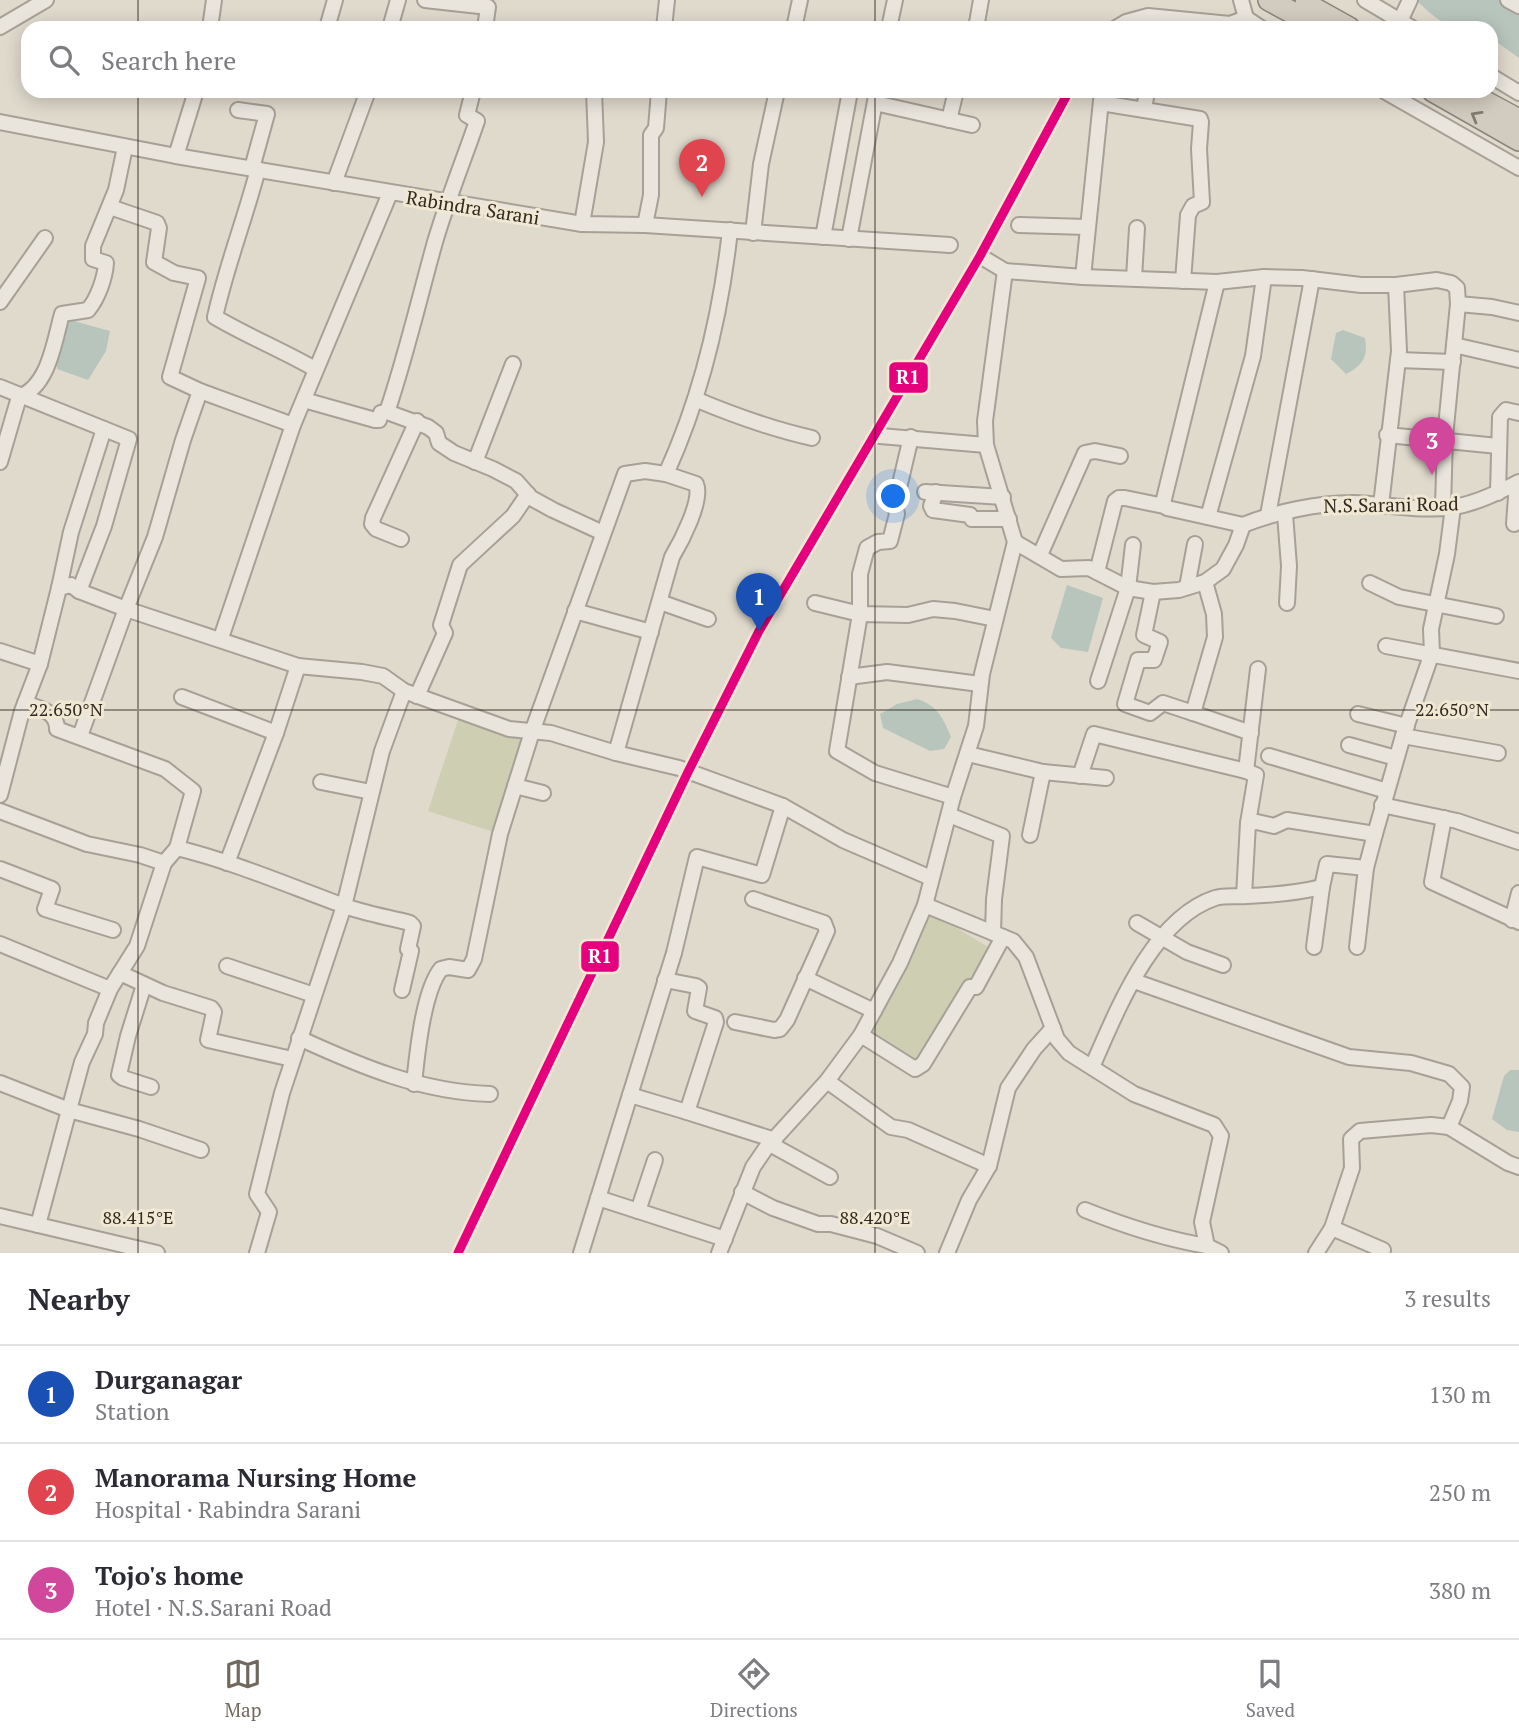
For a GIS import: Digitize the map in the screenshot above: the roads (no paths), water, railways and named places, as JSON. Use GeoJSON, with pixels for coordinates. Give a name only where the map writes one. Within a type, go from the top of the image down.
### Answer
{"type":"FeatureCollection","features":[{"type":"Feature","properties":{"kind":"highway"},"geometry":{"type":"LineString","coordinates":[[1269,0],[1308,21]]}},
{"type":"Feature","properties":{"kind":"highway"},"geometry":{"type":"LineString","coordinates":[[1298,0],[1336,21]]}},
{"type":"Feature","properties":{"kind":"highway"},"geometry":{"type":"LineString","coordinates":[[1445,98],[1519,140]]}},
{"type":"Feature","properties":{"kind":"highway"},"geometry":{"type":"LineString","coordinates":[[1478,98],[1519,120]]}},
{"type":"Feature","properties":{"kind":"street"},"geometry":{"type":"LineString","coordinates":[[0,27],[46,0]]}},
{"type":"Feature","properties":{"kind":"street"},"geometry":{"type":"LineString","coordinates":[[211,21],[214,0]]}},
{"type":"Feature","properties":{"kind":"street"},"geometry":{"type":"LineString","coordinates":[[329,21],[335,0]]}},
{"type":"Feature","properties":{"kind":"street"},"geometry":{"type":"LineString","coordinates":[[392,21],[398,0]]}},
{"type":"Feature","properties":{"kind":"street"},"geometry":{"type":"LineString","coordinates":[[425,0],[488,7],[486,21]]}},
{"type":"Feature","properties":{"kind":"street"},"geometry":{"type":"LineString","coordinates":[[665,21],[667,0]]}},
{"type":"Feature","properties":{"kind":"street"},"geometry":{"type":"LineString","coordinates":[[798,21],[800,0]]}},
{"type":"Feature","properties":{"kind":"street"},"geometry":{"type":"LineString","coordinates":[[890,21],[895,0]]}},
{"type":"Feature","properties":{"kind":"street"},"geometry":{"type":"LineString","coordinates":[[977,21],[981,0]]}},
{"type":"Feature","properties":{"kind":"street"},"geometry":{"type":"LineString","coordinates":[[1241,0],[1246,18],[1250,21]]}},
{"type":"Feature","properties":{"kind":"street"},"geometry":{"type":"LineString","coordinates":[[1366,0],[1401,21]]}},
{"type":"Feature","properties":{"kind":"street"},"geometry":{"type":"LineString","coordinates":[[1406,21],[1410,0]]}},
{"type":"Feature","properties":{"kind":"street"},"geometry":{"type":"LineString","coordinates":[[1508,0],[1519,6]]}},
{"type":"Feature","properties":{"kind":"street"},"geometry":{"type":"LineString","coordinates":[[1130,21],[1149,16],[1200,21]]}},
{"type":"Feature","properties":{"kind":"street"},"geometry":{"type":"LineString","coordinates":[[1238,21],[1246,18]]}},
{"type":"Feature","properties":{"kind":"street"},"geometry":{"type":"LineString","coordinates":[[1498,80],[1519,93]]}},
{"type":"Feature","properties":{"kind":"street"},"geometry":{"type":"LineString","coordinates":[[176,156],[194,98]]}},
{"type":"Feature","properties":{"kind":"street"},"geometry":{"type":"LineString","coordinates":[[334,183],[365,98]]}},
{"type":"Feature","properties":{"kind":"street"},"geometry":{"type":"LineString","coordinates":[[387,412],[435,242],[477,121],[467,115],[471,98]]}},
{"type":"Feature","properties":{"kind":"street"},"geometry":{"type":"LineString","coordinates":[[582,224],[596,142],[594,98]]}},
{"type":"Feature","properties":{"kind":"street"},"geometry":{"type":"LineString","coordinates":[[645,225],[651,195],[651,135],[656,128],[658,98]]}},
{"type":"Feature","properties":{"kind":"street"},"geometry":{"type":"LineString","coordinates":[[753,233],[761,164],[775,98]]}},
{"type":"Feature","properties":{"kind":"street"},"geometry":{"type":"LineString","coordinates":[[823,237],[848,98]]}},
{"type":"Feature","properties":{"kind":"street"},"geometry":{"type":"LineString","coordinates":[[849,239],[876,98]]}},
{"type":"Feature","properties":{"kind":"street"},"geometry":{"type":"LineString","coordinates":[[879,98],[972,125]]}},
{"type":"Feature","properties":{"kind":"street"},"geometry":{"type":"LineString","coordinates":[[949,120],[954,98]]}},
{"type":"Feature","properties":{"kind":"street"},"geometry":{"type":"LineString","coordinates":[[1083,277],[1102,98]]}},
{"type":"Feature","properties":{"kind":"street"},"geometry":{"type":"LineString","coordinates":[[1105,98],[1144,110],[1200,119],[1202,202],[1193,206],[1188,215],[1183,281]]}},
{"type":"Feature","properties":{"kind":"street"},"geometry":{"type":"LineString","coordinates":[[1144,110],[1146,98]]}},
{"type":"Feature","properties":{"kind":"street"},"geometry":{"type":"LineString","coordinates":[[1396,98],[1519,168]]}},
{"type":"Feature","properties":{"kind":"street"},"geometry":{"type":"LineString","coordinates":[[238,110],[267,114],[247,211],[223,279],[215,317],[236,330],[272,344],[315,369]]}},
{"type":"Feature","properties":{"kind":"street","name":"Rabindra Sarani"},"geometry":{"type":"LineString","coordinates":[[0,122],[176,156],[582,224],[645,225],[950,245]]}},
{"type":"Feature","properties":{"kind":"street"},"geometry":{"type":"LineString","coordinates":[[19,397],[32,392],[45,370],[62,314],[88,310],[93,303],[106,271],[106,263],[93,259],[93,246],[116,190],[125,147]]}},
{"type":"Feature","properties":{"kind":"street"},"geometry":{"type":"LineString","coordinates":[[221,638],[293,425],[390,193]]}},
{"type":"Feature","properties":{"kind":"street"},"geometry":{"type":"LineString","coordinates":[[110,206],[157,223],[159,228],[153,262],[174,273],[198,278],[170,377],[200,391],[293,425]]}},
{"type":"Feature","properties":{"kind":"street"},"geometry":{"type":"LineString","coordinates":[[1019,225],[1087,227]]}},
{"type":"Feature","properties":{"kind":"street"},"geometry":{"type":"LineString","coordinates":[[1134,278],[1137,228]]}},
{"type":"Feature","properties":{"kind":"street"},"geometry":{"type":"LineString","coordinates":[[666,474],[686,428],[720,304],[730,230]]}},
{"type":"Feature","properties":{"kind":"street"},"geometry":{"type":"LineString","coordinates":[[0,302],[46,238]]}},
{"type":"Feature","properties":{"kind":"street"},"geometry":{"type":"LineString","coordinates":[[985,259],[1005,271],[1083,277],[1217,282],[1264,277],[1361,285],[1396,285],[1437,280],[1451,283],[1457,288],[1458,304],[1446,442],[1447,554],[1431,629],[1432,653],[1396,758],[1366,868],[1357,947]]}},
{"type":"Feature","properties":{"kind":"street"},"geometry":{"type":"LineString","coordinates":[[719,1253],[753,1167],[827,1081],[861,1035],[900,963],[925,905],[953,797],[976,726],[980,684],[1015,542],[986,445],[985,421],[1005,271]]}},
{"type":"Feature","properties":{"kind":"street"},"geometry":{"type":"LineString","coordinates":[[1208,517],[1253,356],[1264,277]]}},
{"type":"Feature","properties":{"kind":"street"},"geometry":{"type":"LineString","coordinates":[[1268,515],[1312,279]]}},
{"type":"Feature","properties":{"kind":"street"},"geometry":{"type":"LineString","coordinates":[[1164,506],[1172,461],[1217,282]]}},
{"type":"Feature","properties":{"kind":"street"},"geometry":{"type":"LineString","coordinates":[[1381,505],[1387,435],[1398,360],[1396,285]]}},
{"type":"Feature","properties":{"kind":"street"},"geometry":{"type":"LineString","coordinates":[[1458,304],[1519,313]]}},
{"type":"Feature","properties":{"kind":"street"},"geometry":{"type":"LineString","coordinates":[[1454,345],[1519,360]]}},
{"type":"Feature","properties":{"kind":"street"},"geometry":{"type":"LineString","coordinates":[[1398,360],[1452,362]]}},
{"type":"Feature","properties":{"kind":"street"},"geometry":{"type":"LineString","coordinates":[[467,459],[513,364]]}},
{"type":"Feature","properties":{"kind":"street"},"geometry":{"type":"LineString","coordinates":[[0,387],[19,397],[129,439],[104,526],[79,591]]}},
{"type":"Feature","properties":{"kind":"street"},"geometry":{"type":"LineString","coordinates":[[80,736],[155,537],[200,391]]}},
{"type":"Feature","properties":{"kind":"street"},"geometry":{"type":"LineString","coordinates":[[0,462],[19,397]]}},
{"type":"Feature","properties":{"kind":"street"},"geometry":{"type":"LineString","coordinates":[[695,399],[732,415],[812,438]]}},
{"type":"Feature","properties":{"kind":"street"},"geometry":{"type":"LineString","coordinates":[[304,400],[375,420],[379,420],[381,413],[387,412],[416,421],[436,433],[439,443],[516,481],[528,494],[553,510],[603,533]]}},
{"type":"Feature","properties":{"kind":"street"},"geometry":{"type":"LineString","coordinates":[[1498,493],[1498,446],[1502,413],[1506,410],[1519,413]]}},
{"type":"Feature","properties":{"kind":"street"},"geometry":{"type":"LineString","coordinates":[[401,539],[376,529],[372,524],[416,421]]}},
{"type":"Feature","properties":{"kind":"street"},"geometry":{"type":"LineString","coordinates":[[0,795],[25,703],[40,664],[71,532],[104,429]]}},
{"type":"Feature","properties":{"kind":"street"},"geometry":{"type":"LineString","coordinates":[[1387,435],[1498,446]]}},
{"type":"Feature","properties":{"kind":"street"},"geometry":{"type":"LineString","coordinates":[[880,436],[986,445]]}},
{"type":"Feature","properties":{"kind":"street"},"geometry":{"type":"LineString","coordinates":[[911,437],[895,505],[897,514],[890,541],[878,542],[867,548],[860,575],[860,614],[837,751],[875,773],[953,797]]}},
{"type":"Feature","properties":{"kind":"street"},"geometry":{"type":"LineString","coordinates":[[1040,555],[1085,453],[1095,451],[1120,456]]}},
{"type":"Feature","properties":{"kind":"street"},"geometry":{"type":"LineString","coordinates":[[414,1084],[429,992],[441,969],[449,967],[468,970],[474,959],[500,834],[532,732],[625,474],[645,471],[666,474],[696,484],[698,493],[684,536],[672,557],[616,753]]}},
{"type":"Feature","properties":{"kind":"street"},"geometry":{"type":"LineString","coordinates":[[1514,524],[1518,483]]}},
{"type":"Feature","properties":{"kind":"street","name":"N.S.Sarani Road"},"geometry":{"type":"LineString","coordinates":[[1243,525],[1268,515],[1285,514],[1316,506],[1352,503],[1448,507],[1498,493],[1518,483]]}},
{"type":"Feature","properties":{"kind":"street"},"geometry":{"type":"LineString","coordinates":[[1003,497],[930,492],[933,510],[970,515],[972,519],[1009,519]]}},
{"type":"Feature","properties":{"kind":"street"},"geometry":{"type":"LineString","coordinates":[[257,1253],[268,1212],[257,1194],[292,1059],[344,906],[382,751],[410,693],[445,633],[441,625],[460,565],[513,516],[528,494]]}},
{"type":"Feature","properties":{"kind":"street"},"geometry":{"type":"LineString","coordinates":[[1015,542],[1061,569],[1089,568],[1097,572],[1128,587],[1153,592],[1205,582],[1223,569],[1243,525],[1119,498],[1115,501],[1097,572]]}},
{"type":"Feature","properties":{"kind":"street"},"geometry":{"type":"LineString","coordinates":[[1285,514],[1289,566],[1287,603]]}},
{"type":"Feature","properties":{"kind":"street"},"geometry":{"type":"LineString","coordinates":[[1187,587],[1195,544]]}},
{"type":"Feature","properties":{"kind":"street"},"geometry":{"type":"LineString","coordinates":[[1098,681],[1128,587],[1133,545]]}},
{"type":"Feature","properties":{"kind":"street"},"geometry":{"type":"LineString","coordinates":[[1193,713],[1215,637],[1214,614],[1205,582]]}},
{"type":"Feature","properties":{"kind":"street"},"geometry":{"type":"LineString","coordinates":[[1370,583],[1399,597],[1436,602],[1496,616]]}},
{"type":"Feature","properties":{"kind":"street"},"geometry":{"type":"LineString","coordinates":[[59,588],[71,585],[79,591],[126,609],[221,638],[298,666],[362,671],[383,677],[410,693],[509,729],[551,733],[616,753],[679,768],[783,806],[843,840],[931,878]]}},
{"type":"Feature","properties":{"kind":"street"},"geometry":{"type":"LineString","coordinates":[[1153,592],[1144,635],[1160,642],[1154,660],[1138,660],[1125,704],[1150,713],[1163,703],[1251,733]]}},
{"type":"Feature","properties":{"kind":"street"},"geometry":{"type":"LineString","coordinates":[[660,602],[708,619]]}},
{"type":"Feature","properties":{"kind":"street"},"geometry":{"type":"LineString","coordinates":[[815,603],[860,614],[908,615],[933,609],[995,619]]}},
{"type":"Feature","properties":{"kind":"street"},"geometry":{"type":"LineString","coordinates":[[575,611],[651,632]]}},
{"type":"Feature","properties":{"kind":"street"},"geometry":{"type":"LineString","coordinates":[[1387,646],[1519,671]]}},
{"type":"Feature","properties":{"kind":"street"},"geometry":{"type":"LineString","coordinates":[[0,651],[40,664]]}},
{"type":"Feature","properties":{"kind":"street"},"geometry":{"type":"LineString","coordinates":[[227,863],[298,666]]}},
{"type":"Feature","properties":{"kind":"street"},"geometry":{"type":"LineString","coordinates":[[1246,771],[1258,669]]}},
{"type":"Feature","properties":{"kind":"street"},"geometry":{"type":"LineString","coordinates":[[849,677],[887,672],[980,684]]}},
{"type":"Feature","properties":{"kind":"street"},"geometry":{"type":"LineString","coordinates":[[182,697],[276,733]]}},
{"type":"Feature","properties":{"kind":"street"},"geometry":{"type":"LineString","coordinates":[[25,703],[52,714],[57,721],[57,729],[165,769],[192,790],[177,848],[164,863],[137,946],[110,989],[96,1023],[95,1034],[82,1062],[38,1225]]}},
{"type":"Feature","properties":{"kind":"street"},"geometry":{"type":"LineString","coordinates":[[1358,714],[1405,731],[1498,753]]}},
{"type":"Feature","properties":{"kind":"street"},"geometry":{"type":"LineString","coordinates":[[1080,776],[1094,734],[1256,775],[1248,823],[1244,897]]}},
{"type":"Feature","properties":{"kind":"street"},"geometry":{"type":"LineString","coordinates":[[1349,745],[1396,758]]}},
{"type":"Feature","properties":{"kind":"street"},"geometry":{"type":"LineString","coordinates":[[968,754],[1043,772],[1106,778]]}},
{"type":"Feature","properties":{"kind":"street"},"geometry":{"type":"LineString","coordinates":[[1269,756],[1384,798],[1519,842]]}},
{"type":"Feature","properties":{"kind":"street"},"geometry":{"type":"LineString","coordinates":[[1030,835],[1043,772]]}},
{"type":"Feature","properties":{"kind":"street"},"geometry":{"type":"LineString","coordinates":[[321,782],[371,792]]}},
{"type":"Feature","properties":{"kind":"street"},"geometry":{"type":"LineString","coordinates":[[515,786],[543,793]]}},
{"type":"Feature","properties":{"kind":"street"},"geometry":{"type":"LineString","coordinates":[[581,1253],[674,953],[697,857],[762,875],[783,806]]}},
{"type":"Feature","properties":{"kind":"street"},"geometry":{"type":"LineString","coordinates":[[0,811],[87,844],[164,863]]}},
{"type":"Feature","properties":{"kind":"street"},"geometry":{"type":"LineString","coordinates":[[861,1035],[915,1069],[923,1064],[970,987],[976,987],[998,935],[994,899],[1002,836],[949,814]]}},
{"type":"Feature","properties":{"kind":"street"},"geometry":{"type":"LineString","coordinates":[[1444,818],[1432,882],[1516,921],[1519,893]]}},
{"type":"Feature","properties":{"kind":"street"},"geometry":{"type":"LineString","coordinates":[[1248,823],[1257,821],[1274,826],[1287,820],[1375,834]]}},
{"type":"Feature","properties":{"kind":"street"},"geometry":{"type":"LineString","coordinates":[[177,848],[227,863],[344,906],[410,923],[414,926],[408,949],[411,951],[401,990]]}},
{"type":"Feature","properties":{"kind":"street"},"geometry":{"type":"LineString","coordinates":[[1314,947],[1327,864],[1366,868]]}},
{"type":"Feature","properties":{"kind":"street"},"geometry":{"type":"LineString","coordinates":[[0,869],[52,889],[45,909],[113,930]]}},
{"type":"Feature","properties":{"kind":"street"},"geometry":{"type":"LineString","coordinates":[[1092,1067],[1134,981],[1172,926],[1197,907],[1217,897],[1283,894],[1322,887]]}},
{"type":"Feature","properties":{"kind":"street"},"geometry":{"type":"LineString","coordinates":[[735,1022],[780,1029],[787,1020],[827,931],[824,923],[753,899]]}},
{"type":"Feature","properties":{"kind":"street"},"geometry":{"type":"LineString","coordinates":[[925,905],[1013,941],[1026,957],[1057,1039],[1069,1053],[1134,1094],[1214,1125],[1221,1136],[1202,1222],[1207,1246]]}},
{"type":"Feature","properties":{"kind":"street"},"geometry":{"type":"LineString","coordinates":[[1138,923],[1187,952],[1223,965]]}},
{"type":"Feature","properties":{"kind":"street"},"geometry":{"type":"LineString","coordinates":[[0,944],[110,989]]}},
{"type":"Feature","properties":{"kind":"street"},"geometry":{"type":"LineString","coordinates":[[227,966],[314,995]]}},
{"type":"Feature","properties":{"kind":"street"},"geometry":{"type":"LineString","coordinates":[[120,973],[144,985],[211,1008],[214,1012],[208,1040],[292,1059]]}},
{"type":"Feature","properties":{"kind":"street"},"geometry":{"type":"LineString","coordinates":[[805,978],[874,1011]]}},
{"type":"Feature","properties":{"kind":"street"},"geometry":{"type":"LineString","coordinates":[[665,980],[699,988],[695,1011],[715,1018],[716,1021],[687,1112]]}},
{"type":"Feature","properties":{"kind":"street"},"geometry":{"type":"LineString","coordinates":[[1134,981],[1349,1057],[1411,1063],[1449,1074],[1462,1087],[1460,1101],[1449,1127]]}},
{"type":"Feature","properties":{"kind":"street"},"geometry":{"type":"LineString","coordinates":[[144,985],[119,1074],[123,1078],[151,1087]]}},
{"type":"Feature","properties":{"kind":"street"},"geometry":{"type":"LineString","coordinates":[[947,1253],[969,1200],[989,1166],[1008,1088],[1034,1049],[1053,1028]]}},
{"type":"Feature","properties":{"kind":"street"},"geometry":{"type":"LineString","coordinates":[[299,1038],[351,1062],[414,1084],[462,1093],[490,1094]]}},
{"type":"Feature","properties":{"kind":"street"},"geometry":{"type":"LineString","coordinates":[[827,1081],[891,1127],[908,1130],[989,1166]]}},
{"type":"Feature","properties":{"kind":"street"},"geometry":{"type":"LineString","coordinates":[[0,1083],[69,1110],[201,1150]]}},
{"type":"Feature","properties":{"kind":"street"},"geometry":{"type":"LineString","coordinates":[[630,1095],[772,1142],[830,1177]]}},
{"type":"Feature","properties":{"kind":"street"},"geometry":{"type":"LineString","coordinates":[[1317,1253],[1332,1228],[1352,1168],[1351,1139],[1360,1131],[1431,1125],[1449,1127],[1519,1167]]}},
{"type":"Feature","properties":{"kind":"street"},"geometry":{"type":"LineString","coordinates":[[638,1211],[655,1160]]}},
{"type":"Feature","properties":{"kind":"street"},"geometry":{"type":"LineString","coordinates":[[742,1192],[773,1208],[818,1224],[831,1224],[877,1236],[917,1253]]}},
{"type":"Feature","properties":{"kind":"street"},"geometry":{"type":"LineString","coordinates":[[598,1198],[725,1239]]}},
{"type":"Feature","properties":{"kind":"street"},"geometry":{"type":"LineString","coordinates":[[1085,1210],[1130,1228],[1175,1241],[1207,1246],[1221,1253]]}},
{"type":"Feature","properties":{"kind":"street"},"geometry":{"type":"LineString","coordinates":[[0,1216],[157,1253]]}},
{"type":"Feature","properties":{"kind":"street"},"geometry":{"type":"LineString","coordinates":[[1332,1228],[1383,1250]]}},
{"type":"Feature","properties":{"kind":"place","name":"Manorama Nursing Home"},"geometry":{"type":"Point","coordinates":[702,197]}},
{"type":"Feature","properties":{"kind":"place","name":"Tojo's home"},"geometry":{"type":"Point","coordinates":[1432,475]}},
{"type":"Feature","properties":{"kind":"place","name":"Durganagar"},"geometry":{"type":"Point","coordinates":[759,631]}}]}
